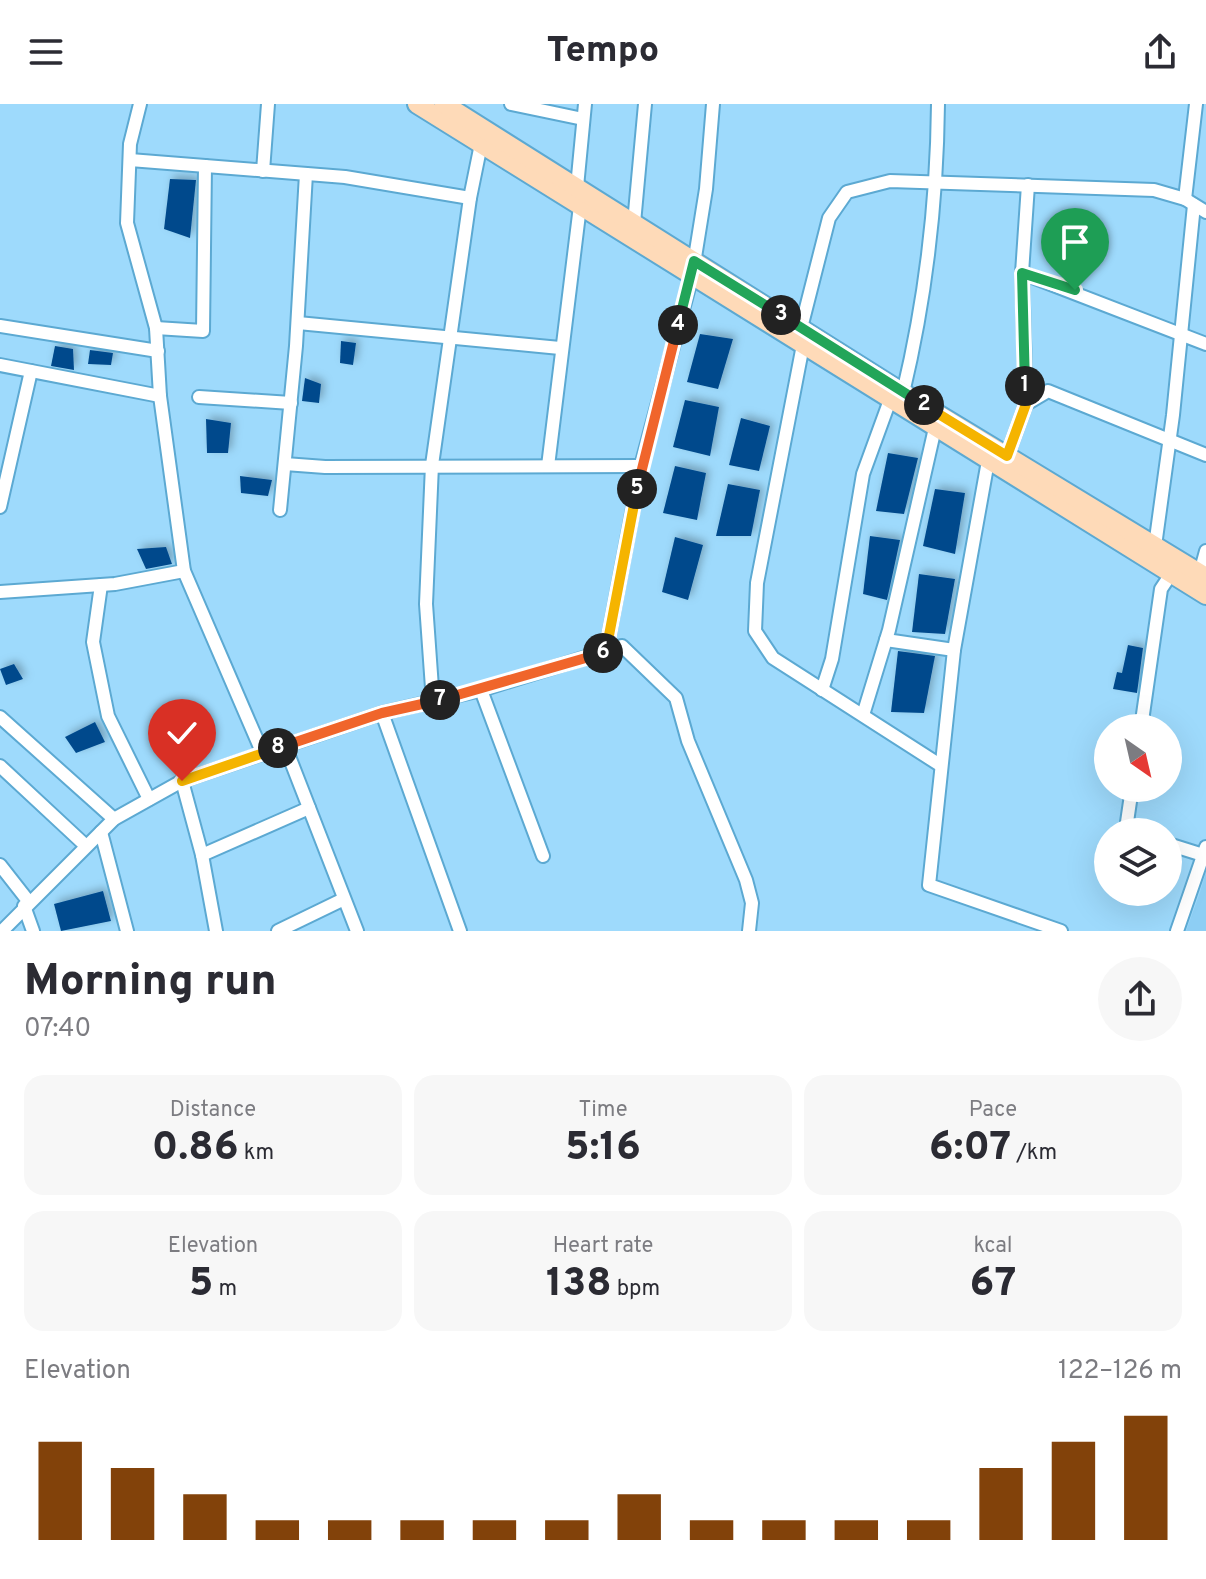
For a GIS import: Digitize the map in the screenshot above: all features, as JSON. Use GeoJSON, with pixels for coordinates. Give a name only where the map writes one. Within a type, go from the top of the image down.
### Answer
{"type":"FeatureCollection","features":[{"type":"Feature","properties":{"kind":"main road"},"geometry":{"type":"LineString","coordinates":[[417,104],[580,206],[693,268],[897,396],[1007,456],[1203,575]]}},
{"type":"Feature","properties":{"kind":"main road"},"geometry":{"type":"LineString","coordinates":[[444,104],[634,223],[693,268]]}},
{"type":"Feature","properties":{"kind":"main road"},"geometry":{"type":"LineString","coordinates":[[897,396],[935,428],[1206,595]]}},
{"type":"Feature","properties":{"kind":"street"},"geometry":{"type":"LineString","coordinates":[[140,104],[130,160],[127,223],[156,328],[160,396],[184,571],[219,644],[263,754]]}},
{"type":"Feature","properties":{"kind":"street"},"geometry":{"type":"LineString","coordinates":[[263,171],[268,104]]}},
{"type":"Feature","properties":{"kind":"street"},"geometry":{"type":"LineString","coordinates":[[511,104],[583,119]]}},
{"type":"Feature","properties":{"kind":"street"},"geometry":{"type":"LineString","coordinates":[[577,187],[585,104]]}},
{"type":"Feature","properties":{"kind":"street"},"geometry":{"type":"LineString","coordinates":[[634,223],[645,104]]}},
{"type":"Feature","properties":{"kind":"street"},"geometry":{"type":"LineString","coordinates":[[606,651],[641,466],[693,268],[706,189],[713,104]]}},
{"type":"Feature","properties":{"kind":"street"},"geometry":{"type":"LineString","coordinates":[[822,690],[832,659],[863,474],[897,396],[923,306],[937,182],[938,104]]}},
{"type":"Feature","properties":{"kind":"street"},"geometry":{"type":"LineString","coordinates":[[1155,546],[1179,336],[1196,104]]}},
{"type":"Feature","properties":{"kind":"street"},"geometry":{"type":"LineString","coordinates":[[433,702],[426,604],[432,465],[470,198],[481,144]]}},
{"type":"Feature","properties":{"kind":"street"},"geometry":{"type":"LineString","coordinates":[[130,160],[306,174],[470,198]]}},
{"type":"Feature","properties":{"kind":"street"},"geometry":{"type":"LineString","coordinates":[[156,328],[203,331],[205,166]]}},
{"type":"Feature","properties":{"kind":"street"},"geometry":{"type":"LineString","coordinates":[[280,510],[298,323],[306,174]]}},
{"type":"Feature","properties":{"kind":"street"},"geometry":{"type":"LineString","coordinates":[[940,765],[773,658],[755,631],[757,583],[802,336],[829,218],[847,192],[890,181],[1154,190],[1189,202],[1206,212]]}},
{"type":"Feature","properties":{"kind":"street"},"geometry":{"type":"LineString","coordinates":[[1007,456],[1026,404],[1022,273],[1028,185]]}},
{"type":"Feature","properties":{"kind":"street"},"geometry":{"type":"LineString","coordinates":[[548,466],[560,348],[580,206]]}},
{"type":"Feature","properties":{"kind":"street"},"geometry":{"type":"LineString","coordinates":[[1022,273],[1075,290],[1179,336],[1206,344]]}},
{"type":"Feature","properties":{"kind":"street"},"geometry":{"type":"LineString","coordinates":[[298,323],[560,348]]}},
{"type":"Feature","properties":{"kind":"street"},"geometry":{"type":"LineString","coordinates":[[0,326],[158,351]]}},
{"type":"Feature","properties":{"kind":"street"},"geometry":{"type":"LineString","coordinates":[[0,365],[160,396]]}},
{"type":"Feature","properties":{"kind":"street"},"geometry":{"type":"LineString","coordinates":[[0,507],[31,371]]}},
{"type":"Feature","properties":{"kind":"street"},"geometry":{"type":"LineString","coordinates":[[1026,404],[1048,391],[1206,455]]}},
{"type":"Feature","properties":{"kind":"street"},"geometry":{"type":"LineString","coordinates":[[199,397],[291,403]]}},
{"type":"Feature","properties":{"kind":"street"},"geometry":{"type":"LineString","coordinates":[[863,715],[886,640],[935,428]]}},
{"type":"Feature","properties":{"kind":"street"},"geometry":{"type":"LineString","coordinates":[[988,461],[954,650],[929,885],[1061,931]]}},
{"type":"Feature","properties":{"kind":"street"},"geometry":{"type":"LineString","coordinates":[[285,464],[325,467],[641,466]]}},
{"type":"Feature","properties":{"kind":"street"},"geometry":{"type":"LineString","coordinates":[[1203,575],[1206,551]]}},
{"type":"Feature","properties":{"kind":"street"},"geometry":{"type":"LineString","coordinates":[[0,592],[101,585],[184,571]]}},
{"type":"Feature","properties":{"kind":"street"},"geometry":{"type":"LineString","coordinates":[[1143,714],[1161,589],[1171,574]]}},
{"type":"Feature","properties":{"kind":"street"},"geometry":{"type":"LineString","coordinates":[[101,585],[93,642],[108,716],[149,799]]}},
{"type":"Feature","properties":{"kind":"street"},"geometry":{"type":"LineString","coordinates":[[886,640],[954,650]]}},
{"type":"Feature","properties":{"kind":"street"},"geometry":{"type":"LineString","coordinates":[[2,931],[114,819],[182,781],[382,713],[481,690],[622,646],[676,698],[688,741],[746,880],[752,903],[749,931]]}},
{"type":"Feature","properties":{"kind":"street"},"geometry":{"type":"LineString","coordinates":[[481,690],[543,856]]}},
{"type":"Feature","properties":{"kind":"street"},"geometry":{"type":"LineString","coordinates":[[382,713],[460,931]]}},
{"type":"Feature","properties":{"kind":"street"},"geometry":{"type":"LineString","coordinates":[[0,717],[114,819]]}},
{"type":"Feature","properties":{"kind":"street"},"geometry":{"type":"LineString","coordinates":[[285,746],[357,931]]}},
{"type":"Feature","properties":{"kind":"street"},"geometry":{"type":"LineString","coordinates":[[0,766],[86,846]]}},
{"type":"Feature","properties":{"kind":"street"},"geometry":{"type":"LineString","coordinates":[[182,781],[202,855],[216,931]]}},
{"type":"Feature","properties":{"kind":"street"},"geometry":{"type":"LineString","coordinates":[[202,855],[309,808]]}},
{"type":"Feature","properties":{"kind":"street"},"geometry":{"type":"LineString","coordinates":[[101,832],[127,931]]}},
{"type":"Feature","properties":{"kind":"street"},"geometry":{"type":"LineString","coordinates":[[1177,931],[1205,851],[1182,847]]}},
{"type":"Feature","properties":{"kind":"street"},"geometry":{"type":"LineString","coordinates":[[0,865],[27,904],[33,931]]}},
{"type":"Feature","properties":{"kind":"street"},"geometry":{"type":"LineString","coordinates":[[278,931],[344,899]]}},
{"type":"Feature","properties":{"kind":"shaded area"},"geometry":{"type":"Polygon","coordinates":[[[1206,872],[1206,931],[1186,931],[1200,892],[1206,872]]]}},
{"type":"Feature","properties":{"kind":"building"},"geometry":{"type":"Polygon","coordinates":[[[170,179],[196,180],[190,238],[164,229],[170,179]]]}},
{"type":"Feature","properties":{"kind":"building"},"geometry":{"type":"Polygon","coordinates":[[[700,334],[733,339],[718,389],[687,382],[700,334]]]}},
{"type":"Feature","properties":{"kind":"building"},"geometry":{"type":"Polygon","coordinates":[[[341,341],[356,343],[353,365],[340,363],[341,341]]]}},
{"type":"Feature","properties":{"kind":"building"},"geometry":{"type":"Polygon","coordinates":[[[55,346],[73,349],[74,370],[51,366],[55,346]]]}},
{"type":"Feature","properties":{"kind":"building"},"geometry":{"type":"Polygon","coordinates":[[[90,350],[113,353],[111,365],[88,364],[90,350]]]}},
{"type":"Feature","properties":{"kind":"building"},"geometry":{"type":"Polygon","coordinates":[[[305,378],[321,384],[319,403],[302,401],[305,378]]]}},
{"type":"Feature","properties":{"kind":"building"},"geometry":{"type":"Polygon","coordinates":[[[685,400],[719,407],[710,456],[673,447],[685,400]]]}},
{"type":"Feature","properties":{"kind":"building"},"geometry":{"type":"Polygon","coordinates":[[[741,418],[770,426],[759,471],[729,465],[741,418]]]}},
{"type":"Feature","properties":{"kind":"building"},"geometry":{"type":"Polygon","coordinates":[[[206,419],[231,423],[228,453],[207,453],[206,419]]]}},
{"type":"Feature","properties":{"kind":"building"},"geometry":{"type":"Polygon","coordinates":[[[888,453],[918,458],[904,514],[876,511],[888,453]]]}},
{"type":"Feature","properties":{"kind":"building"},"geometry":{"type":"Polygon","coordinates":[[[675,466],[706,473],[697,520],[663,513],[675,466]]]}},
{"type":"Feature","properties":{"kind":"building"},"geometry":{"type":"Polygon","coordinates":[[[240,476],[272,480],[268,496],[241,493],[240,476]]]}},
{"type":"Feature","properties":{"kind":"building"},"geometry":{"type":"Polygon","coordinates":[[[728,484],[760,490],[751,536],[716,536],[728,484]]]}},
{"type":"Feature","properties":{"kind":"building"},"geometry":{"type":"Polygon","coordinates":[[[935,489],[965,493],[955,554],[923,546],[935,489]]]}},
{"type":"Feature","properties":{"kind":"building"},"geometry":{"type":"Polygon","coordinates":[[[870,536],[900,540],[887,600],[863,594],[870,536]]]}},
{"type":"Feature","properties":{"kind":"building"},"geometry":{"type":"Polygon","coordinates":[[[675,537],[703,545],[688,600],[662,592],[675,537]]]}},
{"type":"Feature","properties":{"kind":"building"},"geometry":{"type":"Polygon","coordinates":[[[166,547],[172,564],[146,569],[137,549],[166,547]]]}},
{"type":"Feature","properties":{"kind":"building"},"geometry":{"type":"Polygon","coordinates":[[[919,574],[955,579],[945,634],[912,632],[919,574]]]}},
{"type":"Feature","properties":{"kind":"building"},"geometry":{"type":"Polygon","coordinates":[[[1128,645],[1143,648],[1137,693],[1113,689],[1117,672],[1122,673],[1128,645]]]}},
{"type":"Feature","properties":{"kind":"building"},"geometry":{"type":"Polygon","coordinates":[[[898,651],[935,656],[924,713],[891,712],[898,651]]]}},
{"type":"Feature","properties":{"kind":"building"},"geometry":{"type":"Polygon","coordinates":[[[14,664],[23,679],[6,685],[0,669],[14,664]]]}},
{"type":"Feature","properties":{"kind":"building"},"geometry":{"type":"Polygon","coordinates":[[[95,722],[105,742],[76,753],[65,737],[95,722]]]}},
{"type":"Feature","properties":{"kind":"building"},"geometry":{"type":"Polygon","coordinates":[[[103,891],[111,921],[61,931],[54,904],[103,891]]]}},
{"type":"Feature","properties":{"kind":"route"},"geometry":{"type":"LineString","coordinates":[[182,781],[382,713],[481,690],[606,651],[641,466],[694,261],[1007,456],[1026,404],[1022,273],[1075,290]]}}]}
